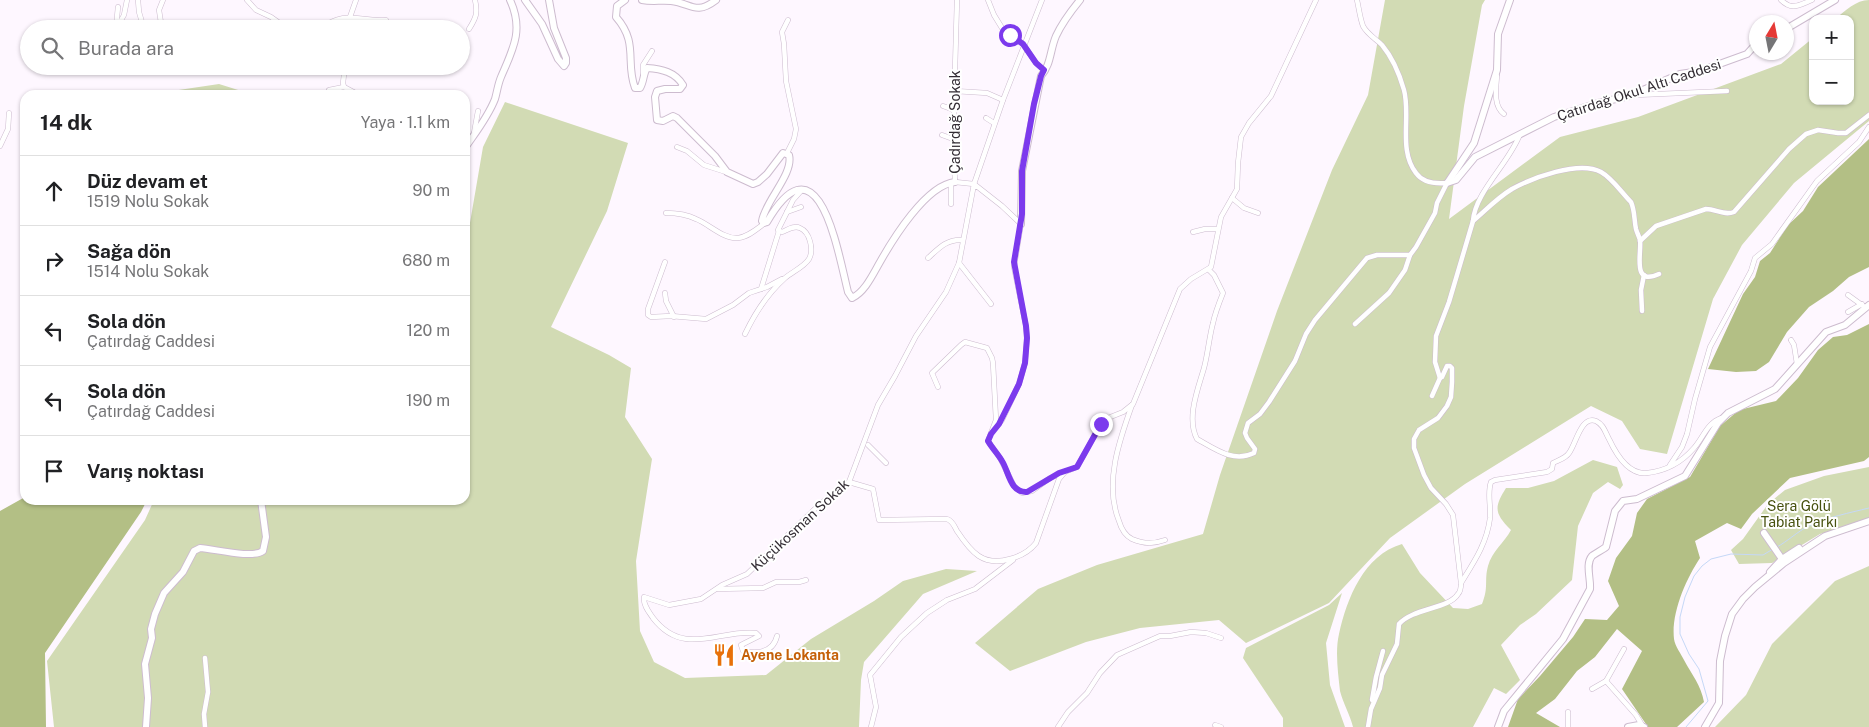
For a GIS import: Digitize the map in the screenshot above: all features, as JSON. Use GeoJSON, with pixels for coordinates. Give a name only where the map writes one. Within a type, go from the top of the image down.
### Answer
{"type":"FeatureCollection","features":[{"type":"Feature","properties":{"kind":"street"},"geometry":{"type":"LineString","coordinates":[[122,20],[127,0]]}},
{"type":"Feature","properties":{"kind":"street"},"geometry":{"type":"LineString","coordinates":[[138,0],[141,20]]}},
{"type":"Feature","properties":{"kind":"street"},"geometry":{"type":"LineString","coordinates":[[161,20],[160,10],[163,0]]}},
{"type":"Feature","properties":{"kind":"street"},"geometry":{"type":"LineString","coordinates":[[247,0],[256,10],[275,20]]}},
{"type":"Feature","properties":{"kind":"street"},"geometry":{"type":"LineString","coordinates":[[350,20],[356,0]]}},
{"type":"Feature","properties":{"kind":"street"},"geometry":{"type":"LineString","coordinates":[[470,28],[475,21],[478,11],[475,0]]}},
{"type":"Feature","properties":{"kind":"street"},"geometry":{"type":"LineString","coordinates":[[470,141],[492,104],[516,40],[518,30],[510,0]]}},
{"type":"Feature","properties":{"kind":"street"},"geometry":{"type":"LineString","coordinates":[[525,0],[542,24],[558,59],[564,66],[566,58],[554,28],[549,0]]}},
{"type":"Feature","properties":{"kind":"street"},"geometry":{"type":"LineString","coordinates":[[625,0],[617,6],[616,17],[624,26],[630,45],[635,88],[640,88],[642,85],[644,65],[652,51]]}},
{"type":"Feature","properties":{"kind":"street"},"geometry":{"type":"LineString","coordinates":[[642,0],[673,1],[690,8],[706,7],[716,0]]}},
{"type":"Feature","properties":{"kind":"street","name":"Çadırdağ Sokak"},"geometry":{"type":"LineString","coordinates":[[805,190],[816,196],[824,208],[836,240],[850,297],[857,296],[862,291],[899,230],[933,192],[953,183],[957,0]]}},
{"type":"Feature","properties":{"kind":"street"},"geometry":{"type":"LineString","coordinates":[[988,0],[1002,28],[1023,44],[1036,63],[1044,70]]}},
{"type":"Feature","properties":{"kind":"street","name":"Küçükosman Sokak"},"geometry":{"type":"LineString","coordinates":[[777,636],[772,647],[756,653],[743,651],[741,644],[759,636],[756,633],[742,633],[704,640],[685,638],[671,633],[660,626],[644,602],[645,596],[661,604],[674,605],[701,599],[750,573],[820,504],[849,482],[878,405],[916,336],[946,292],[958,263],[974,184],[1023,44],[1042,0]]}},
{"type":"Feature","properties":{"kind":"street"},"geometry":{"type":"LineString","coordinates":[[991,434],[999,424],[1019,384],[1026,358],[1026,326],[1014,267],[1021,224],[1022,171],[1034,104],[1041,76],[1048,65],[1056,38],[1068,14],[1080,0]]}},
{"type":"Feature","properties":{"kind":"street"},"geometry":{"type":"LineString","coordinates":[[1166,540],[1149,543],[1130,538],[1123,530],[1113,506],[1115,465],[1133,404],[1180,289],[1191,279],[1209,270],[1213,262],[1221,217],[1237,189],[1241,137],[1249,123],[1271,96],[1316,0]]}},
{"type":"Feature","properties":{"kind":"street"},"geometry":{"type":"LineString","coordinates":[[1357,0],[1363,25],[1385,50],[1404,91],[1406,103],[1406,144],[1412,167],[1422,179],[1434,184],[1447,183]]}},
{"type":"Feature","properties":{"kind":"street"},"geometry":{"type":"LineString","coordinates":[[1504,114],[1498,106],[1496,91],[1498,34],[1510,0]]}},
{"type":"Feature","properties":{"kind":"street"},"geometry":{"type":"LineString","coordinates":[[1781,0],[1786,6],[1794,7],[1812,0]]}},
{"type":"Feature","properties":{"kind":"street"},"geometry":{"type":"LineString","coordinates":[[1794,24],[1835,0]]}},
{"type":"Feature","properties":{"kind":"street"},"geometry":{"type":"LineString","coordinates":[[117,20],[118,7]]}},
{"type":"Feature","properties":{"kind":"street"},"geometry":{"type":"LineString","coordinates":[[336,20],[350,17],[386,20]]}},
{"type":"Feature","properties":{"kind":"street"},"geometry":{"type":"LineString","coordinates":[[677,147],[704,165],[727,172],[753,184],[767,174],[783,153],[787,153],[794,139],[796,129],[786,81],[782,32],[788,20]]}},
{"type":"Feature","properties":{"kind":"street","name":"Çatırdağ Okul Altı Caddesi"},"geometry":{"type":"LineString","coordinates":[[1447,183],[1456,180],[1475,157],[1520,132],[1554,117],[1598,103],[1629,96],[1680,74],[1700,71],[1749,52]]}},
{"type":"Feature","properties":{"kind":"street"},"geometry":{"type":"LineString","coordinates":[[643,76],[647,68],[652,68],[672,73],[678,77],[683,85],[680,89],[657,91],[655,97],[657,120],[662,121],[673,116],[677,118],[715,156],[727,172]]}},
{"type":"Feature","properties":{"kind":"street"},"geometry":{"type":"LineString","coordinates":[[1355,324],[1389,293],[1405,270],[1410,255],[1435,212],[1437,203],[1447,183],[1474,143],[1497,70]]}},
{"type":"Feature","properties":{"kind":"street"},"geometry":{"type":"LineString","coordinates":[[344,75],[344,87]]}},
{"type":"Feature","properties":{"kind":"street"},"geometry":{"type":"LineString","coordinates":[[329,90],[344,87],[350,90]]}},
{"type":"Feature","properties":{"kind":"street"},"geometry":{"type":"LineString","coordinates":[[955,91],[988,93],[1003,100]]}},
{"type":"Feature","properties":{"kind":"street"},"geometry":{"type":"LineString","coordinates":[[1629,96],[1727,91]]}},
{"type":"Feature","properties":{"kind":"street"},"geometry":{"type":"LineString","coordinates":[[943,106],[954,110]]}},
{"type":"Feature","properties":{"kind":"street"},"geometry":{"type":"LineString","coordinates":[[473,137],[478,111]]}},
{"type":"Feature","properties":{"kind":"street"},"geometry":{"type":"LineString","coordinates":[[0,146],[8,129],[9,113]]}},
{"type":"Feature","properties":{"kind":"street"},"geometry":{"type":"LineString","coordinates":[[1640,241],[1656,226],[1706,209],[1726,214],[1734,212],[1789,149],[1806,134],[1818,130],[1838,133],[1846,132],[1869,115]]}},
{"type":"Feature","properties":{"kind":"street"},"geometry":{"type":"LineString","coordinates":[[986,118],[994,123]]}},
{"type":"Feature","properties":{"kind":"street"},"geometry":{"type":"LineString","coordinates":[[1669,466],[1682,447],[1687,434],[1710,347],[1752,271],[1755,258],[1772,244],[1817,181],[1859,142],[1869,126]]}},
{"type":"Feature","properties":{"kind":"street"},"geometry":{"type":"LineString","coordinates":[[1440,378],[1434,362],[1436,336],[1449,302],[1473,222],[1473,214],[1491,179],[1516,144],[1520,132]]}},
{"type":"Feature","properties":{"kind":"street"},"geometry":{"type":"LineString","coordinates":[[942,135],[953,139]]}},
{"type":"Feature","properties":{"kind":"street"},"geometry":{"type":"LineString","coordinates":[[765,223],[763,223],[762,218],[790,161],[787,153]]}},
{"type":"Feature","properties":{"kind":"street"},"geometry":{"type":"LineString","coordinates":[[1473,222],[1501,196],[1512,189],[1542,177],[1573,168],[1584,167],[1602,172],[1634,207],[1636,232],[1640,241],[1639,266],[1644,275],[1641,290],[1642,311]]}},
{"type":"Feature","properties":{"kind":"street"},"geometry":{"type":"LineString","coordinates":[[951,204],[953,183],[974,184],[1021,224]]}},
{"type":"Feature","properties":{"kind":"street"},"geometry":{"type":"LineString","coordinates":[[666,212],[683,214],[727,236],[738,238],[748,235],[765,223],[786,196],[796,190],[805,190]]}},
{"type":"Feature","properties":{"kind":"street"},"geometry":{"type":"LineString","coordinates":[[761,289],[779,231],[787,212],[799,192],[805,190]]}},
{"type":"Feature","properties":{"kind":"street"},"geometry":{"type":"LineString","coordinates":[[1232,198],[1244,208],[1258,212]]}},
{"type":"Feature","properties":{"kind":"street"},"geometry":{"type":"LineString","coordinates":[[787,212],[801,207]]}},
{"type":"Feature","properties":{"kind":"street"},"geometry":{"type":"LineString","coordinates":[[746,334],[755,313],[770,293],[809,259],[811,253],[810,241],[806,232],[800,228],[793,227],[782,232],[779,231]]}},
{"type":"Feature","properties":{"kind":"street"},"geometry":{"type":"LineString","coordinates":[[1193,232],[1205,228],[1218,229]]}},
{"type":"Feature","properties":{"kind":"street"},"geometry":{"type":"LineString","coordinates":[[928,258],[947,242],[962,240]]}},
{"type":"Feature","properties":{"kind":"street"},"geometry":{"type":"LineString","coordinates":[[1209,270],[1214,275],[1223,294],[1213,322],[1204,367],[1198,386],[1194,404],[1193,424],[1197,439],[1222,453],[1234,457],[1254,453],[1255,449],[1245,432],[1248,424],[1260,414],[1269,402],[1295,361],[1306,334],[1315,320],[1367,258],[1377,255],[1410,255]]}},
{"type":"Feature","properties":{"kind":"street"},"geometry":{"type":"LineString","coordinates":[[665,262],[648,309],[648,315],[651,317],[674,316],[706,319],[733,305],[749,293],[786,278]]}},
{"type":"Feature","properties":{"kind":"street"},"geometry":{"type":"LineString","coordinates":[[958,263],[990,304]]}},
{"type":"Feature","properties":{"kind":"street"},"geometry":{"type":"LineString","coordinates":[[1644,275],[1654,276],[1659,274]]}},
{"type":"Feature","properties":{"kind":"street"},"geometry":{"type":"LineString","coordinates":[[665,293],[666,301],[674,316]]}},
{"type":"Feature","properties":{"kind":"street"},"geometry":{"type":"LineString","coordinates":[[1848,295],[1866,306]]}},
{"type":"Feature","properties":{"kind":"street"},"geometry":{"type":"LineString","coordinates":[[1461,583],[1483,548],[1487,536],[1490,516],[1491,482],[1547,472],[1552,469],[1554,463],[1568,455],[1584,424],[1589,420],[1603,426],[1620,458],[1633,471],[1647,473],[1677,464],[1693,449],[1714,421],[1775,388],[1797,366],[1816,341],[1826,332],[1845,325],[1866,306]]}},
{"type":"Feature","properties":{"kind":"street"},"geometry":{"type":"LineString","coordinates":[[1848,312],[1866,306]]}},
{"type":"Feature","properties":{"kind":"street"},"geometry":{"type":"LineString","coordinates":[[1791,340],[1794,344],[1797,366]]}},
{"type":"Feature","properties":{"kind":"street"},"geometry":{"type":"LineString","coordinates":[[938,387],[932,373],[961,345],[965,342],[987,348],[993,363],[996,414],[995,423],[988,441],[1000,458],[1011,482],[1022,493],[1032,491],[1059,473],[1064,473],[1077,467],[1101,424],[1133,404]]}},
{"type":"Feature","properties":{"kind":"street"},"geometry":{"type":"LineString","coordinates":[[1371,709],[1380,688],[1382,675],[1397,644],[1398,624],[1415,612],[1454,598],[1460,593],[1461,583],[1453,515],[1446,504],[1431,488],[1414,448],[1416,433],[1442,414],[1450,397],[1452,368],[1450,366],[1447,366],[1432,396]]}},
{"type":"Feature","properties":{"kind":"street"},"geometry":{"type":"LineString","coordinates":[[1498,727],[1504,711],[1563,639],[1590,589],[1591,580],[1588,566],[1592,557],[1606,547],[1615,511],[1623,501],[1637,499],[1684,476],[1723,417]]}},
{"type":"Feature","properties":{"kind":"street"},"geometry":{"type":"LineString","coordinates":[[868,445],[886,463]]}},
{"type":"Feature","properties":{"kind":"street"},"geometry":{"type":"LineString","coordinates":[[849,482],[873,489],[879,520],[947,519],[952,521],[962,539],[977,555],[990,561],[999,562],[1030,551],[1036,543],[1059,479],[1064,473]]}},
{"type":"Feature","properties":{"kind":"street"},"geometry":{"type":"LineString","coordinates":[[146,727],[148,698],[145,664],[152,638],[151,629],[160,601],[183,572],[194,551],[200,548],[249,554],[259,554],[263,551],[266,537],[262,505]]}},
{"type":"Feature","properties":{"kind":"street"},"geometry":{"type":"LineString","coordinates":[[1705,727],[1719,702],[1720,661],[1725,636],[1732,614],[1743,599],[1767,577],[1825,536],[1869,521]]}},
{"type":"Feature","properties":{"kind":"street"},"geometry":{"type":"LineString","coordinates":[[1764,533],[1780,557]]}},
{"type":"Feature","properties":{"kind":"street"},"geometry":{"type":"LineString","coordinates":[[1767,577],[1780,557],[1802,546],[1809,546]]}},
{"type":"Feature","properties":{"kind":"street"},"geometry":{"type":"LineString","coordinates":[[871,727],[876,707],[870,675],[895,643],[946,600],[975,589],[1016,557]]}},
{"type":"Feature","properties":{"kind":"street"},"geometry":{"type":"LineString","coordinates":[[717,589],[763,588],[776,582],[799,582],[806,580]]}},
{"type":"Feature","properties":{"kind":"street"},"geometry":{"type":"LineString","coordinates":[[1058,727],[1068,712],[1087,693],[1100,673],[1117,655],[1160,636],[1201,632],[1221,638]]}},
{"type":"Feature","properties":{"kind":"street"},"geometry":{"type":"LineString","coordinates":[[1592,688],[1606,681],[1624,649]]}},
{"type":"Feature","properties":{"kind":"street"},"geometry":{"type":"LineString","coordinates":[[1368,727],[1374,682],[1383,651]]}},
{"type":"Feature","properties":{"kind":"street"},"geometry":{"type":"LineString","coordinates":[[205,658],[208,692],[204,714],[205,727]]}},
{"type":"Feature","properties":{"kind":"street"},"geometry":{"type":"LineString","coordinates":[[1606,681],[1636,715],[1643,726]]}},
{"type":"Feature","properties":{"kind":"street"},"geometry":{"type":"LineString","coordinates":[[1568,712],[1568,727]]}},
{"type":"Feature","properties":{"kind":"street"},"geometry":{"type":"LineString","coordinates":[[1628,727],[1633,725],[1643,726]]}},
{"type":"Feature","properties":{"kind":"green space"},"geometry":{"type":"Polygon","coordinates":[[[1385,0],[1485,0],[1482,5],[1464,106],[1449,219],[1560,137],[1638,117],[1781,64],[1786,60],[1794,60],[1794,53],[1809,41],[1809,105],[1854,105],[1854,15],[1840,15],[1855,4],[1869,0],[1869,121],[1794,183],[1742,245],[1713,299],[1667,454],[1640,449],[1622,421],[1591,406],[1465,484],[1390,538],[1329,603],[1246,643],[1219,620],[1140,628],[1086,642],[1010,671],[975,643],[1038,589],[1097,565],[1203,534],[1220,475],[1277,311],[1332,170],[1368,95],[1385,0]]]}},
{"type":"Feature","properties":{"kind":"green space"},"geometry":{"type":"Polygon","coordinates":[[[219,84],[238,90],[179,90],[219,84]]]}},
{"type":"Feature","properties":{"kind":"green space"},"geometry":{"type":"Polygon","coordinates":[[[505,102],[628,143],[607,211],[551,327],[609,355],[631,368],[625,417],[652,459],[636,561],[640,631],[654,662],[685,678],[766,675],[811,639],[903,581],[946,569],[977,571],[923,594],[864,662],[861,680],[859,727],[54,727],[47,661],[145,520],[152,505],[470,505],[470,223],[483,147],[505,102]]]}},
{"type":"Feature","properties":{"kind":"green space"},"geometry":{"type":"Polygon","coordinates":[[[1869,139],[1869,267],[1849,277],[1833,291],[1809,307],[1787,332],[1769,362],[1756,371],[1736,372],[1708,369],[1743,294],[1755,277],[1760,261],[1770,253],[1788,225],[1803,211],[1818,187],[1869,139]]]}},
{"type":"Feature","properties":{"kind":"green space"},"geometry":{"type":"Polygon","coordinates":[[[1869,324],[1869,457],[1864,461],[1790,478],[1752,514],[1741,529],[1727,523],[1695,541],[1700,558],[1677,607],[1674,639],[1678,650],[1698,685],[1704,702],[1677,727],[1648,727],[1622,689],[1642,651],[1617,629],[1595,657],[1577,671],[1555,699],[1536,713],[1560,727],[1508,727],[1518,699],[1573,637],[1585,619],[1607,620],[1619,606],[1608,581],[1616,558],[1632,536],[1637,513],[1647,499],[1690,477],[1720,426],[1739,410],[1776,401],[1798,378],[1818,350],[1833,337],[1847,335],[1869,324]]]}},
{"type":"Feature","properties":{"kind":"green space"},"geometry":{"type":"Polygon","coordinates":[[[1593,460],[1617,467],[1623,485],[1620,489],[1608,482],[1593,493],[1578,526],[1572,580],[1536,614],[1520,625],[1501,645],[1520,680],[1506,694],[1494,688],[1473,727],[1353,727],[1340,691],[1337,648],[1342,620],[1347,606],[1352,593],[1367,568],[1377,558],[1402,544],[1420,573],[1453,608],[1468,609],[1482,604],[1490,561],[1511,530],[1501,519],[1498,510],[1499,500],[1506,488],[1528,488],[1554,481],[1593,460]]]}},
{"type":"Feature","properties":{"kind":"green space","name":"Sera Gölü Tabiat Parkı"},"geometry":{"type":"Polygon","coordinates":[[[1869,467],[1869,521],[1820,534],[1772,563],[1739,564],[1731,550],[1743,539],[1768,504],[1785,490],[1824,476],[1869,467]]]}},
{"type":"Feature","properties":{"kind":"green space"},"geometry":{"type":"Polygon","coordinates":[[[20,500],[20,505],[144,505],[45,653],[46,727],[0,727],[0,511],[20,500]]]}},
{"type":"Feature","properties":{"kind":"green space"},"geometry":{"type":"Polygon","coordinates":[[[1869,566],[1869,727],[1715,727],[1746,695],[1772,644],[1835,581],[1869,566]]]}},
{"type":"Feature","properties":{"kind":"green space"},"geometry":{"type":"Polygon","coordinates":[[[1342,593],[1326,643],[1330,685],[1345,727],[1283,727],[1283,718],[1243,658],[1246,648],[1329,605],[1342,593]]]}},
{"type":"Feature","properties":{"kind":"waterway"},"geometry":{"type":"LineString","coordinates":[[1777,547],[1816,523],[1869,508]]}},
{"type":"Feature","properties":{"kind":"waterway"},"geometry":{"type":"LineString","coordinates":[[1686,727],[1708,701],[1699,669],[1689,654],[1680,634],[1680,617],[1685,597],[1694,576],[1711,559],[1731,554],[1763,555],[1773,549]]}},
{"type":"Feature","properties":{"kind":"place","name":"Ayene Lokanta"},"geometry":{"type":"Point","coordinates":[724,655]}},
{"type":"Feature","properties":{"kind":"route"},"geometry":{"type":"LineString","coordinates":[[1010,35],[1023,44],[1040,68],[1044,70],[1034,104],[1026,144],[1021,178],[1022,214],[1014,262],[1026,326],[1025,363],[1019,384],[999,424],[988,438],[988,441],[1000,458],[1014,486],[1022,493],[1032,491],[1059,473],[1064,473],[1077,467],[1101,424]]}}]}
